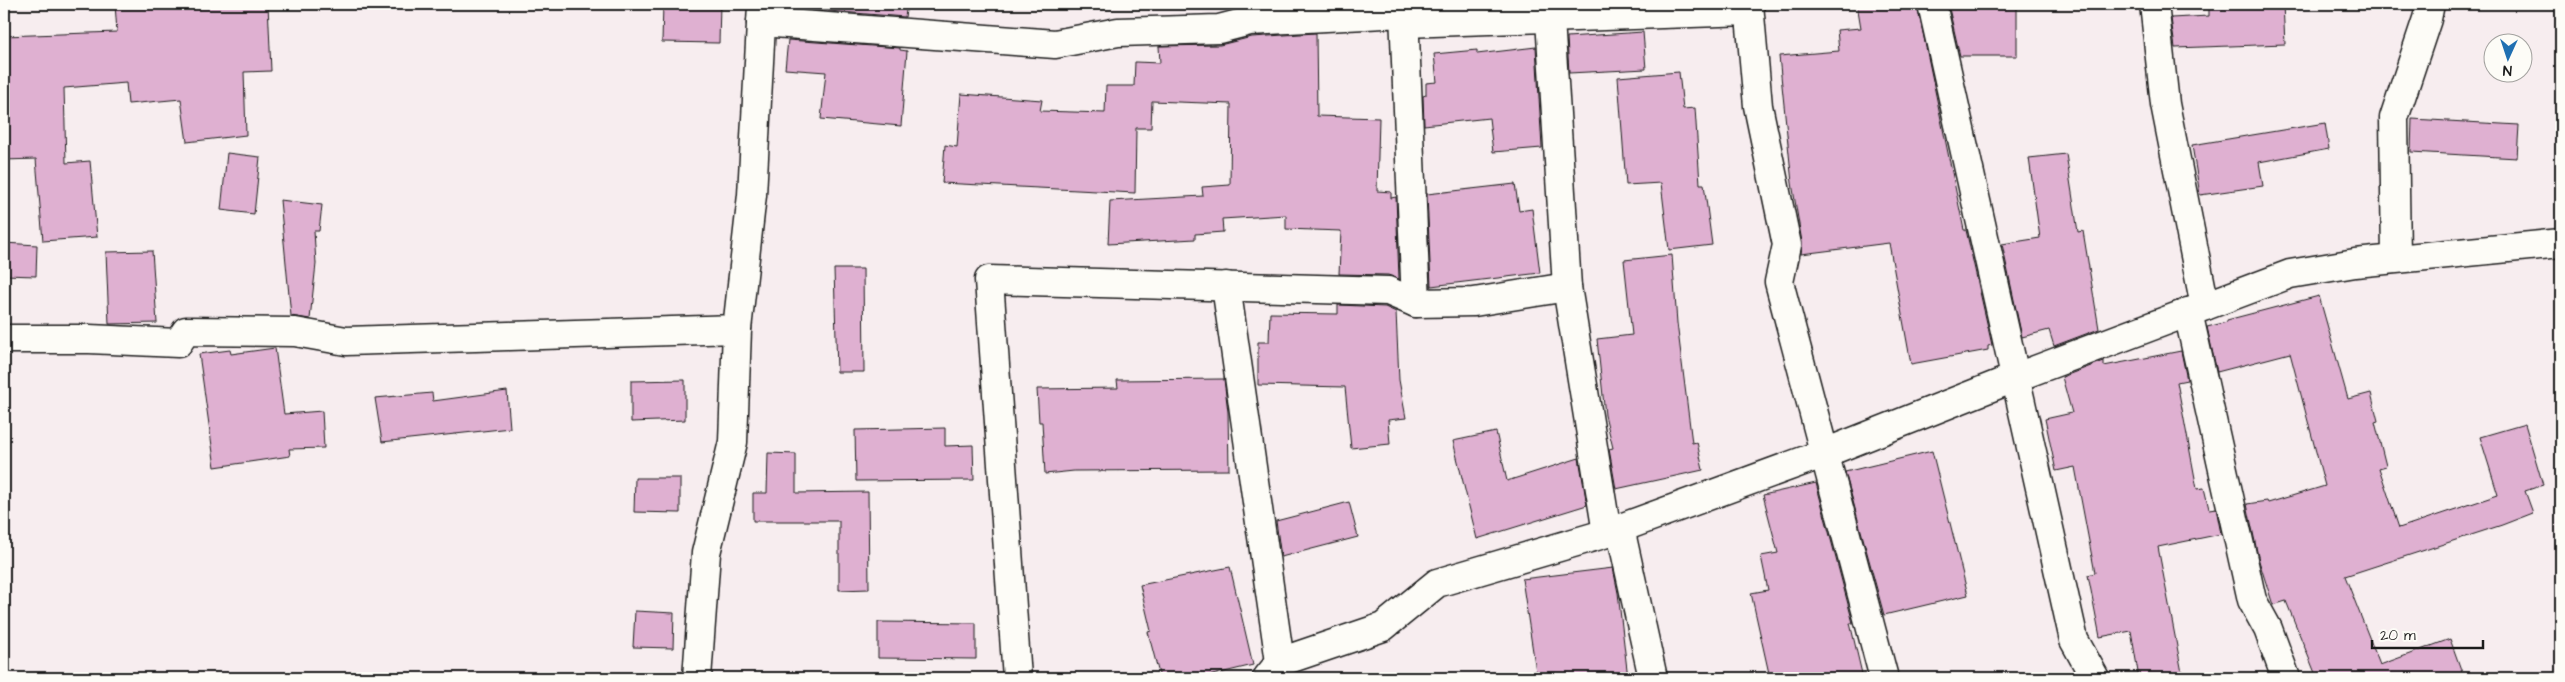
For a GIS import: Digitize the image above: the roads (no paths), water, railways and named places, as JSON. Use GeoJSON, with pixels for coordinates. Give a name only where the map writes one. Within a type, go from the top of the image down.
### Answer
{"type":"FeatureCollection","features":[{"type":"Feature","properties":{"kind":"street"},"geometry":{"type":"LineString","coordinates":[[1932,4],[2074,640],[2094,678]]}},
{"type":"Feature","properties":{"kind":"street"},"geometry":{"type":"LineString","coordinates":[[2154,4],[2164,104],[2196,309],[2252,600],[2268,629],[2286,678]]}},
{"type":"Feature","properties":{"kind":"street"},"geometry":{"type":"LineString","coordinates":[[2396,258],[2394,118],[2427,19],[2430,4]]}},
{"type":"Feature","properties":{"kind":"street"},"geometry":{"type":"LineString","coordinates":[[1405,23],[1550,11],[1749,7],[1758,106],[1787,245],[1779,282],[1884,678]]}},
{"type":"Feature","properties":{"kind":"street"},"geometry":{"type":"LineString","coordinates":[[1550,11],[1567,287],[1614,531],[1653,678]]}},
{"type":"Feature","properties":{"kind":"street"},"geometry":{"type":"LineString","coordinates":[[697,678],[706,553],[733,442],[737,329],[752,195],[762,13],[1055,44],[1118,32],[1219,29],[1250,21],[1404,13],[1416,303]]}},
{"type":"Feature","properties":{"kind":"street"},"geometry":{"type":"LineString","coordinates":[[1226,286],[1274,670],[1383,626],[1437,583],[1614,531],[1825,453],[2014,378],[2290,274],[2396,258],[2561,243]]}},
{"type":"Feature","properties":{"kind":"street"},"geometry":{"type":"LineString","coordinates":[[1017,678],[989,280],[1388,291],[1416,303],[1474,302],[1567,287]]}},
{"type":"Feature","properties":{"kind":"street"},"geometry":{"type":"LineString","coordinates":[[4,339],[89,338],[178,343],[186,331],[295,332],[346,341],[737,329]]}}]}
